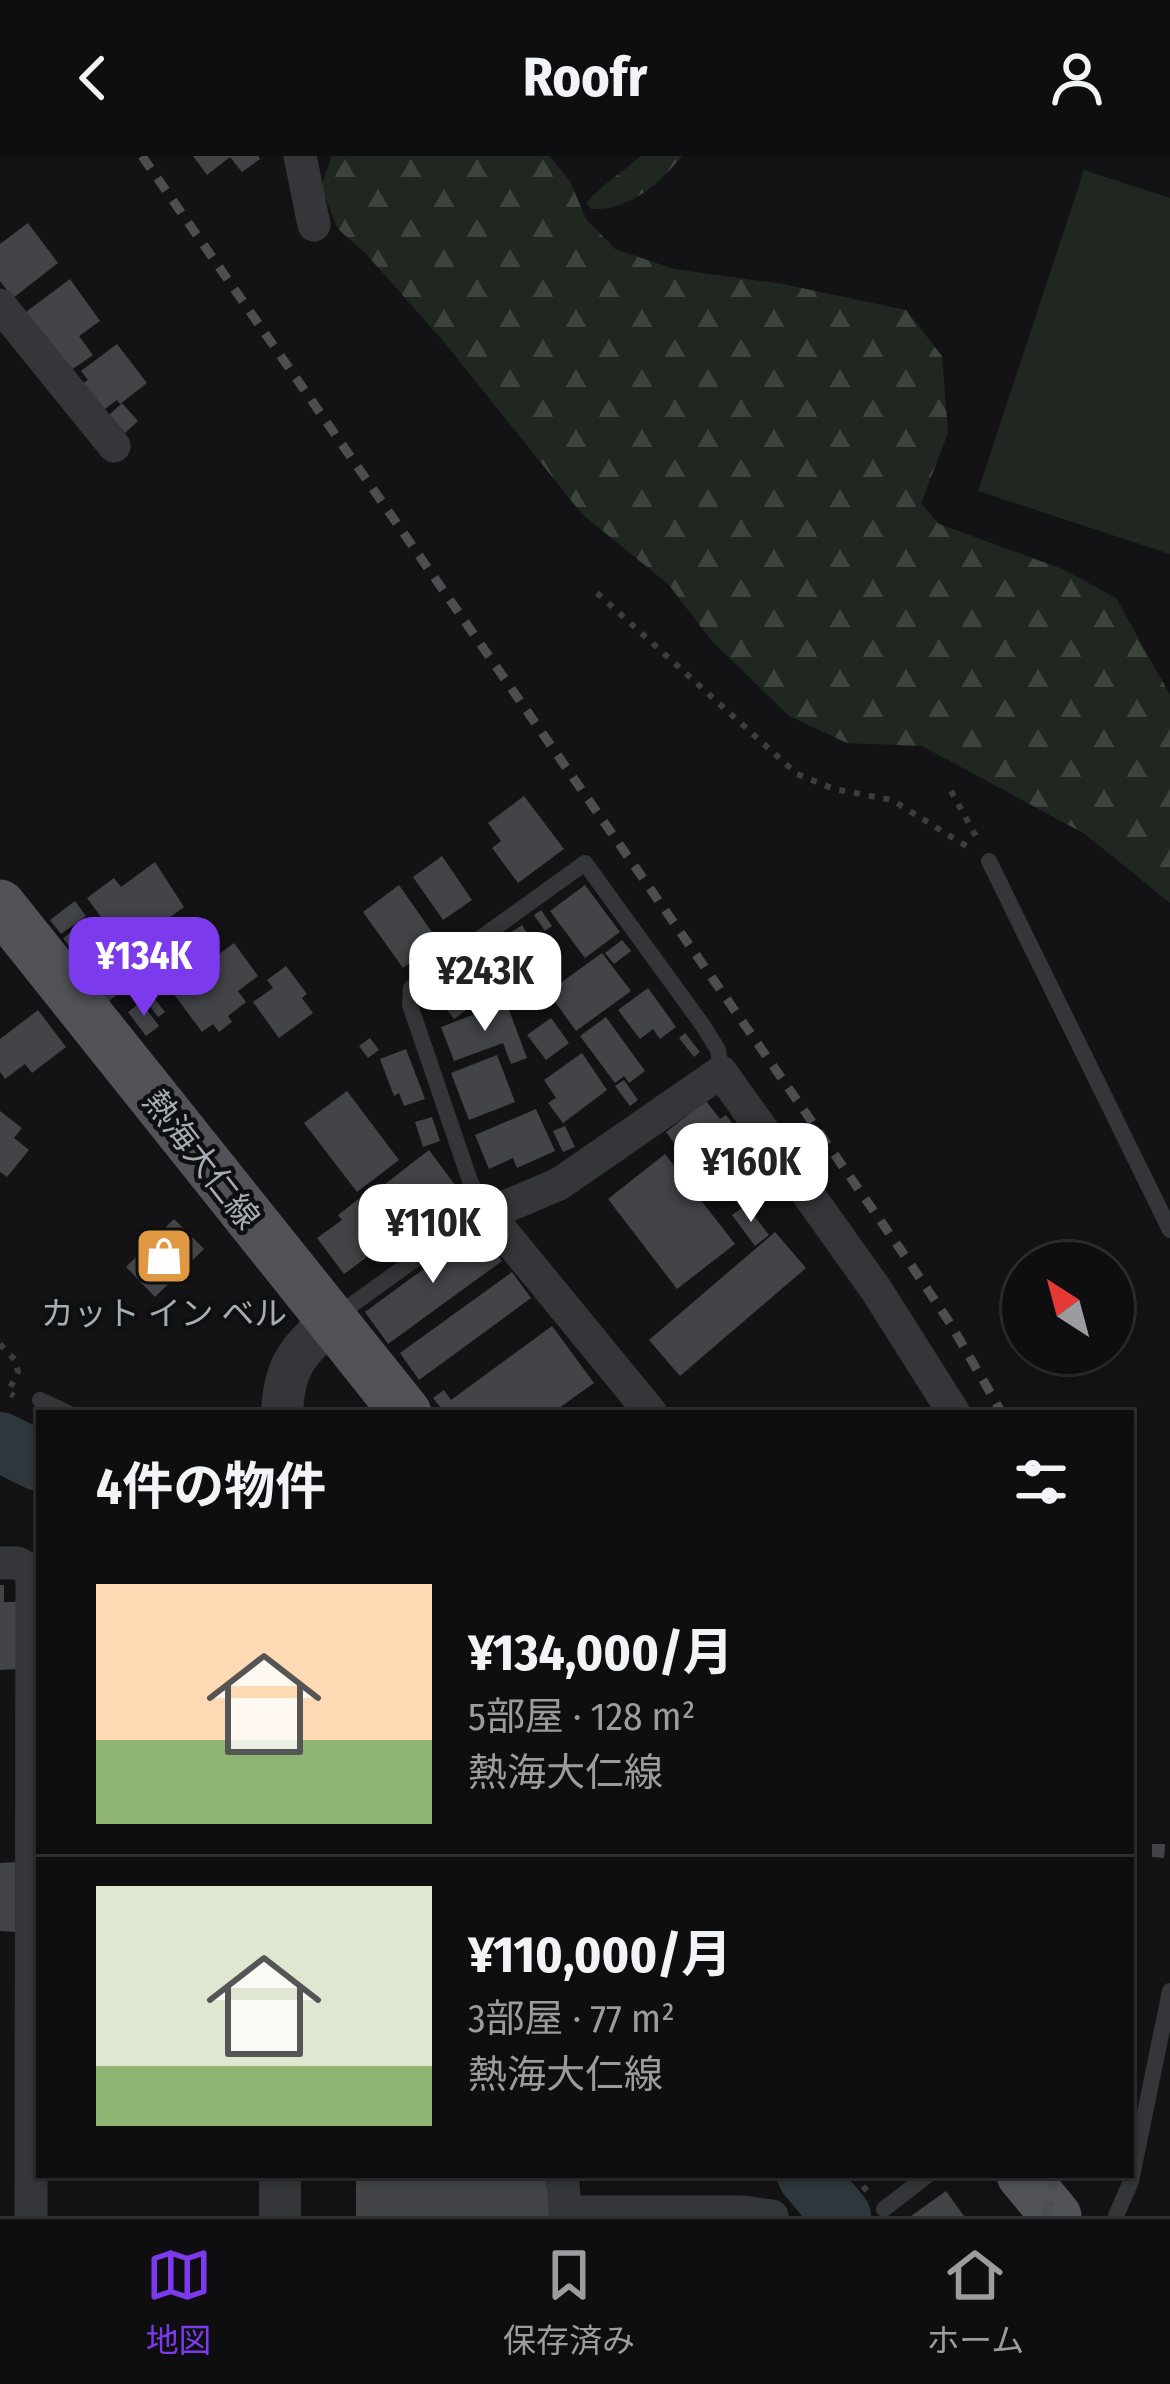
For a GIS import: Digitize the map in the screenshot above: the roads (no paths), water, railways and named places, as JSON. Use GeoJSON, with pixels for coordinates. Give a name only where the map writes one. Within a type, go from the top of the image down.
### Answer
{"type":"FeatureCollection","features":[{"type":"Feature","properties":{"kind":"main road","name":"熱海大仁線"},"geometry":{"type":"LineString","coordinates":[[0,904],[404,1410]]}},
{"type":"Feature","properties":{"kind":"main road"},"geometry":{"type":"LineString","coordinates":[[1024,2178],[1056,2216]]}},
{"type":"Feature","properties":{"kind":"street"},"geometry":{"type":"LineString","coordinates":[[300,156],[314,225]]}},
{"type":"Feature","properties":{"kind":"street"},"geometry":{"type":"LineString","coordinates":[[0,305],[114,446]]}},
{"type":"Feature","properties":{"kind":"street"},"geometry":{"type":"LineString","coordinates":[[649,1410],[488,1214],[559,1184],[721,1072],[889,1309],[952,1410]]}},
{"type":"Feature","properties":{"kind":"street"},"geometry":{"type":"LineString","coordinates":[[283,1410],[284,1385],[295,1358],[331,1321]]}},
{"type":"Feature","properties":{"kind":"street"},"geometry":{"type":"LineString","coordinates":[[0,1563],[17,1563],[32,1570],[24,1970],[31,2216]]}},
{"type":"Feature","properties":{"kind":"street"},"geometry":{"type":"LineString","coordinates":[[280,2178],[280,2216]]}},
{"type":"Feature","properties":{"kind":"street"},"geometry":{"type":"LineString","coordinates":[[562,2178],[565,2214],[743,2212],[772,2216]]}},
{"type":"Feature","properties":{"kind":"lane"},"geometry":{"type":"LineString","coordinates":[[989,861],[1170,1230]]}},
{"type":"Feature","properties":{"kind":"lane"},"geometry":{"type":"LineString","coordinates":[[331,1321],[475,1216],[488,1214],[470,1181],[410,1005],[410,988],[585,863],[704,1027],[718,1050],[721,1072]]}},
{"type":"Feature","properties":{"kind":"lane"},"geometry":{"type":"LineString","coordinates":[[40,1400],[62,1410]]}},
{"type":"Feature","properties":{"kind":"lane"},"geometry":{"type":"LineString","coordinates":[[1134,2166],[1170,1991]]}},
{"type":"Feature","properties":{"kind":"lane"},"geometry":{"type":"LineString","coordinates":[[884,2210],[924,2178]]}},
{"type":"Feature","properties":{"kind":"lane"},"geometry":{"type":"LineString","coordinates":[[1116,2216],[1132,2178]]}},
{"type":"Feature","properties":{"kind":"waterway"},"geometry":{"type":"LineString","coordinates":[[0,1442],[36,1460]]}},
{"type":"Feature","properties":{"kind":"waterway"},"geometry":{"type":"LineString","coordinates":[[809,2178],[841,2216]]}},
{"type":"Feature","properties":{"kind":"railway"},"geometry":{"type":"LineString","coordinates":[[142,156],[905,1256],[1000,1410]]}},
{"type":"Feature","properties":{"kind":"railway"},"geometry":{"type":"LineString","coordinates":[[1046,2216],[1054,2178]]}},
{"type":"Feature","properties":{"kind":"place","name":"カット イン ベル"},"geometry":{"type":"Point","coordinates":[164,1256]}}]}
